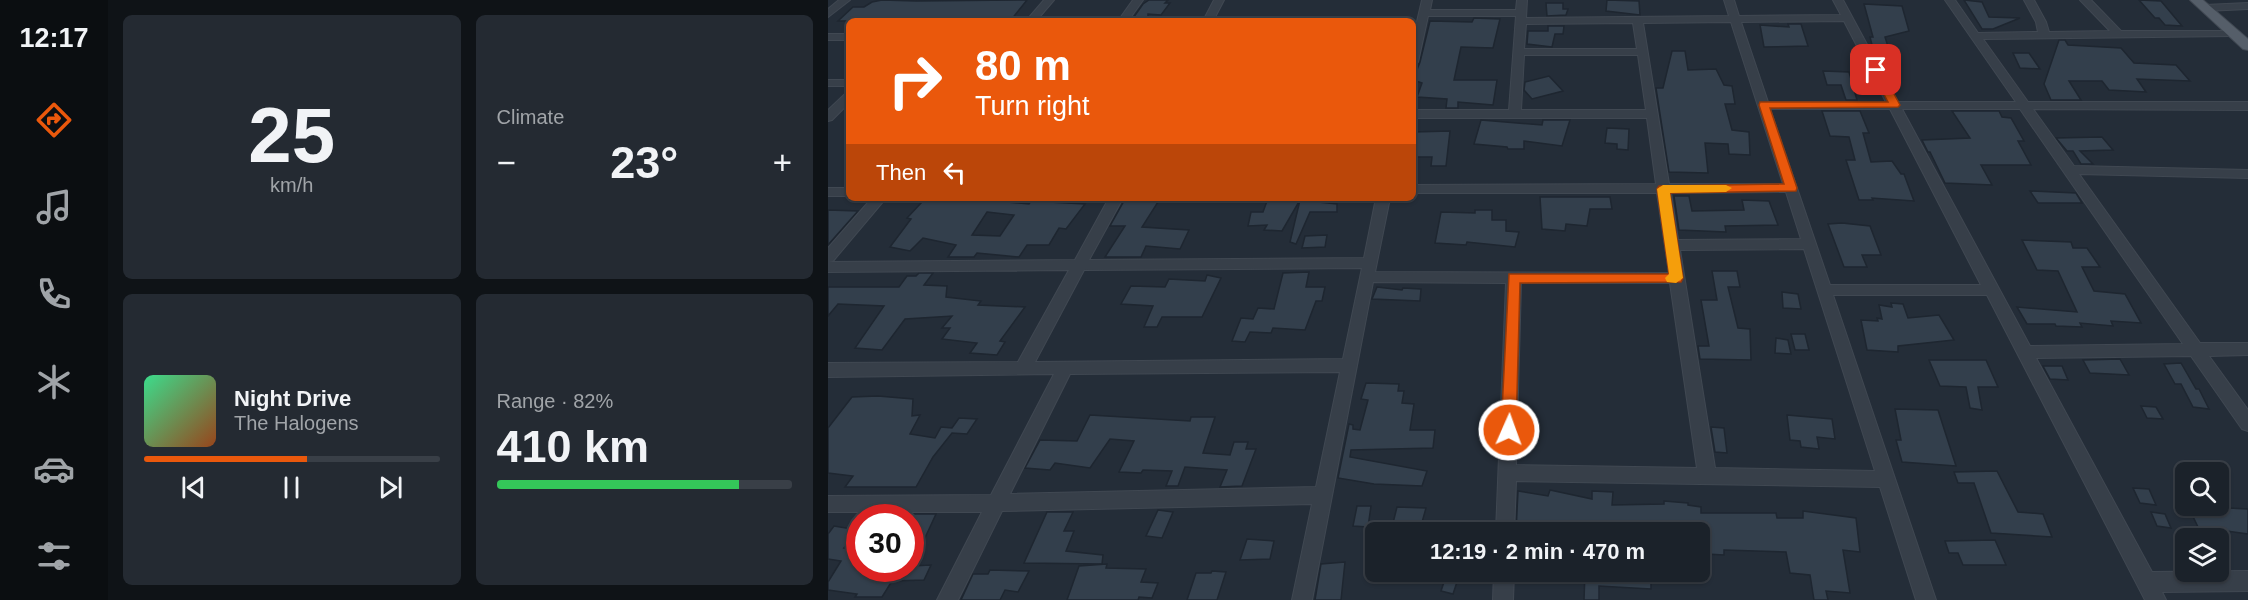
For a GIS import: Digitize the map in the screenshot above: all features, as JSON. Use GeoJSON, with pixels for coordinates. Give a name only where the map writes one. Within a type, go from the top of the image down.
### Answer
{"type":"FeatureCollection","features":[{"type":"Feature","properties":{"kind":"main road"},"geometry":{"type":"LineString","coordinates":[[2200,4],[2248,46]]}},
{"type":"Feature","properties":{"kind":"street"},"geometry":{"type":"LineString","coordinates":[[828,14],[845,0]]}},
{"type":"Feature","properties":{"kind":"street"},"geometry":{"type":"LineString","coordinates":[[1034,18],[1049,0]]}},
{"type":"Feature","properties":{"kind":"street"},"geometry":{"type":"LineString","coordinates":[[1125,18],[1138,0]]}},
{"type":"Feature","properties":{"kind":"street"},"geometry":{"type":"LineString","coordinates":[[1210,18],[1219,0]]}},
{"type":"Feature","properties":{"kind":"street"},"geometry":{"type":"LineString","coordinates":[[1416,38],[1427,0]]}},
{"type":"Feature","properties":{"kind":"street"},"geometry":{"type":"LineString","coordinates":[[1515,114],[1522,0]]}},
{"type":"Feature","properties":{"kind":"street"},"geometry":{"type":"LineString","coordinates":[[1729,0],[1926,600]]}},
{"type":"Feature","properties":{"kind":"street"},"geometry":{"type":"LineString","coordinates":[[1838,0],[2156,600]]}},
{"type":"Feature","properties":{"kind":"street"},"geometry":{"type":"LineString","coordinates":[[1950,0],[2248,424]]}},
{"type":"Feature","properties":{"kind":"street"},"geometry":{"type":"LineString","coordinates":[[2029,0],[2041,22],[2044,34]]}},
{"type":"Feature","properties":{"kind":"street"},"geometry":{"type":"LineString","coordinates":[[2085,0],[2116,33]]}},
{"type":"Feature","properties":{"kind":"street"},"geometry":{"type":"LineString","coordinates":[[2200,4],[2248,6]]}},
{"type":"Feature","properties":{"kind":"street"},"geometry":{"type":"LineString","coordinates":[[1424,13],[1638,21],[1848,18]]}},
{"type":"Feature","properties":{"kind":"street"},"geometry":{"type":"LineString","coordinates":[[1638,21],[1707,476]]}},
{"type":"Feature","properties":{"kind":"street"},"geometry":{"type":"LineString","coordinates":[[1975,36],[2232,33]]}},
{"type":"Feature","properties":{"kind":"street"},"geometry":{"type":"LineString","coordinates":[[828,38],[846,38]]}},
{"type":"Feature","properties":{"kind":"street"},"geometry":{"type":"LineString","coordinates":[[1519,52],[1642,52]]}},
{"type":"Feature","properties":{"kind":"street"},"geometry":{"type":"LineString","coordinates":[[828,83],[846,83]]}},
{"type":"Feature","properties":{"kind":"street"},"geometry":{"type":"LineString","coordinates":[[828,117],[846,99]]}},
{"type":"Feature","properties":{"kind":"street"},"geometry":{"type":"LineString","coordinates":[[1764,105],[2248,106]]}},
{"type":"Feature","properties":{"kind":"street"},"geometry":{"type":"LineString","coordinates":[[1416,114],[1652,114]]}},
{"type":"Feature","properties":{"kind":"street"},"geometry":{"type":"LineString","coordinates":[[2070,170],[2248,174]]}},
{"type":"Feature","properties":{"kind":"street"},"geometry":{"type":"LineString","coordinates":[[1416,189],[1791,188]]}},
{"type":"Feature","properties":{"kind":"street"},"geometry":{"type":"LineString","coordinates":[[828,192],[846,192]]}},
{"type":"Feature","properties":{"kind":"street"},"geometry":{"type":"LineString","coordinates":[[828,257],[876,201]]}},
{"type":"Feature","properties":{"kind":"street"},"geometry":{"type":"LineString","coordinates":[[1023,368],[1114,201]]}},
{"type":"Feature","properties":{"kind":"street"},"geometry":{"type":"LineString","coordinates":[[1302,600],[1382,201]]}},
{"type":"Feature","properties":{"kind":"street"},"geometry":{"type":"LineString","coordinates":[[1672,245],[1810,244]]}},
{"type":"Feature","properties":{"kind":"street"},"geometry":{"type":"LineString","coordinates":[[828,267],[1078,265],[1369,270],[1514,278],[1676,278]]}},
{"type":"Feature","properties":{"kind":"street"},"geometry":{"type":"LineString","coordinates":[[1505,522],[1514,278]]}},
{"type":"Feature","properties":{"kind":"street"},"geometry":{"type":"LineString","coordinates":[[1825,290],[1992,290]]}},
{"type":"Feature","properties":{"kind":"street"},"geometry":{"type":"LineString","coordinates":[[2024,352],[2248,350]]}},
{"type":"Feature","properties":{"kind":"street"},"geometry":{"type":"LineString","coordinates":[[828,370],[1349,365]]}},
{"type":"Feature","properties":{"kind":"street"},"geometry":{"type":"LineString","coordinates":[[947,600],[1065,368]]}},
{"type":"Feature","properties":{"kind":"street"},"geometry":{"type":"LineString","coordinates":[[1507,473],[1886,479]]}},
{"type":"Feature","properties":{"kind":"street"},"geometry":{"type":"LineString","coordinates":[[828,504],[996,503],[1324,495]]}},
{"type":"Feature","properties":{"kind":"street"},"geometry":{"type":"LineString","coordinates":[[2147,582],[2248,581]]}},
{"type":"Feature","properties":{"kind":"street"},"geometry":{"type":"LineString","coordinates":[[1503,600],[1504,582]]}},
{"type":"Feature","properties":{"kind":"building"},"geometry":{"type":"Polygon","coordinates":[[[882,0],[1027,0],[1013,18],[846,18],[846,21],[838,21],[853,7],[864,7],[882,0]]]}},
{"type":"Feature","properties":{"kind":"building"},"geometry":{"type":"Polygon","coordinates":[[[1149,0],[1168,0],[1165,3],[1170,3],[1161,15],[1148,14],[1148,18],[1133,18],[1143,4],[1149,0]]]}},
{"type":"Feature","properties":{"kind":"building"},"geometry":{"type":"Polygon","coordinates":[[[1607,0],[1639,1],[1640,15],[1606,11],[1607,0]]]}},
{"type":"Feature","properties":{"kind":"building"},"geometry":{"type":"Polygon","coordinates":[[[1964,0],[1982,2],[1989,17],[2020,18],[1993,29],[1982,29],[1964,0]]]}},
{"type":"Feature","properties":{"kind":"building"},"geometry":{"type":"Polygon","coordinates":[[[2139,0],[2161,1],[2182,26],[2165,25],[2159,18],[2155,18],[2139,0]]]}},
{"type":"Feature","properties":{"kind":"building"},"geometry":{"type":"Polygon","coordinates":[[[1546,3],[1563,3],[1563,9],[1568,9],[1566,15],[1547,16],[1546,3]]]}},
{"type":"Feature","properties":{"kind":"building"},"geometry":{"type":"Polygon","coordinates":[[[1864,4],[1902,6],[1909,31],[1885,37],[1892,59],[1877,57],[1874,53],[1870,37],[1873,37],[1864,4]]]}},
{"type":"Feature","properties":{"kind":"building"},"geometry":{"type":"Polygon","coordinates":[[[1474,18],[1500,19],[1493,48],[1461,47],[1454,80],[1497,80],[1493,105],[1458,102],[1458,108],[1446,108],[1447,99],[1417,97],[1422,83],[1416,81],[1416,72],[1430,21],[1472,22],[1474,18]]]}},
{"type":"Feature","properties":{"kind":"building"},"geometry":{"type":"Polygon","coordinates":[[[1788,24],[1801,24],[1808,46],[1764,47],[1760,25],[1789,27],[1788,24]]]}},
{"type":"Feature","properties":{"kind":"building"},"geometry":{"type":"Polygon","coordinates":[[[1548,26],[1564,26],[1563,34],[1555,34],[1552,47],[1527,44],[1528,31],[1548,31],[1548,26]]]}},
{"type":"Feature","properties":{"kind":"building"},"geometry":{"type":"Polygon","coordinates":[[[2059,40],[2065,40],[2068,45],[2121,48],[2134,63],[2176,65],[2190,81],[2137,79],[2146,92],[2109,90],[2102,81],[2069,81],[2081,100],[2051,100],[2044,84],[2059,40]]]}},
{"type":"Feature","properties":{"kind":"building"},"geometry":{"type":"Polygon","coordinates":[[[1672,51],[1685,51],[1688,70],[1716,69],[1724,85],[1732,86],[1735,104],[1725,104],[1732,130],[1749,132],[1750,155],[1729,154],[1728,144],[1705,143],[1708,173],[1669,172],[1656,88],[1663,88],[1672,51]]]}},
{"type":"Feature","properties":{"kind":"building"},"geometry":{"type":"Polygon","coordinates":[[[2013,53],[2029,53],[2040,69],[2020,68],[2013,53]]]}},
{"type":"Feature","properties":{"kind":"building"},"geometry":{"type":"Polygon","coordinates":[[[1823,71],[1849,72],[1857,100],[1846,100],[1841,85],[1827,85],[1823,71]]]}},
{"type":"Feature","properties":{"kind":"building"},"geometry":{"type":"Polygon","coordinates":[[[1549,76],[1563,91],[1532,99],[1524,90],[1525,82],[1549,76]]]}},
{"type":"Feature","properties":{"kind":"building"},"geometry":{"type":"Polygon","coordinates":[[[1822,111],[1860,111],[1869,133],[1863,133],[1871,162],[1892,161],[1901,174],[1904,174],[1914,201],[1872,198],[1873,200],[1859,200],[1846,160],[1855,160],[1849,137],[1830,136],[1822,111]]]}},
{"type":"Feature","properties":{"kind":"building"},"geometry":{"type":"Polygon","coordinates":[[[1952,111],[1999,111],[2002,117],[2011,118],[2024,141],[2018,141],[2031,165],[1981,165],[1992,185],[1945,183],[1922,140],[1970,138],[1952,111]]]}},
{"type":"Feature","properties":{"kind":"building"},"geometry":{"type":"Polygon","coordinates":[[[1481,120],[1542,125],[1543,120],[1570,120],[1562,146],[1524,141],[1524,149],[1508,149],[1507,147],[1474,144],[1481,120]]]}},
{"type":"Feature","properties":{"kind":"building"},"geometry":{"type":"Polygon","coordinates":[[[1607,128],[1629,129],[1628,150],[1617,149],[1617,144],[1605,143],[1607,128]]]}},
{"type":"Feature","properties":{"kind":"building"},"geometry":{"type":"Polygon","coordinates":[[[1450,131],[1446,166],[1431,166],[1432,157],[1416,157],[1416,132],[1450,131]]]}},
{"type":"Feature","properties":{"kind":"building"},"geometry":{"type":"Polygon","coordinates":[[[2102,137],[2113,150],[2080,151],[2093,164],[2081,164],[2073,151],[2067,151],[2056,138],[2102,137]]]}},
{"type":"Feature","properties":{"kind":"building"},"geometry":{"type":"Polygon","coordinates":[[[2030,191],[2076,193],[2082,203],[2038,203],[2030,191]]]}},
{"type":"Feature","properties":{"kind":"building"},"geometry":{"type":"Polygon","coordinates":[[[1674,196],[1689,196],[1692,211],[1744,210],[1742,200],[1769,201],[1778,225],[1725,226],[1726,232],[1679,230],[1674,196]]]}},
{"type":"Feature","properties":{"kind":"building"},"geometry":{"type":"Polygon","coordinates":[[[1540,197],[1610,197],[1612,209],[1590,209],[1587,226],[1566,224],[1565,231],[1542,229],[1540,197]]]}},
{"type":"Feature","properties":{"kind":"building"},"geometry":{"type":"Polygon","coordinates":[[[996,201],[1029,204],[1031,201],[1085,204],[1066,229],[1059,228],[1049,245],[1027,245],[1019,257],[977,253],[974,257],[948,257],[956,245],[923,238],[910,251],[890,247],[911,219],[907,218],[922,202],[996,201]],[[987,212],[972,235],[1000,236],[1014,215],[987,212]]]}},
{"type":"Feature","properties":{"kind":"building"},"geometry":{"type":"Polygon","coordinates":[[[1124,201],[1158,202],[1142,227],[1189,230],[1180,249],[1146,246],[1141,257],[1105,257],[1125,226],[1110,226],[1124,201]]]}},
{"type":"Feature","properties":{"kind":"building"},"geometry":{"type":"Polygon","coordinates":[[[1267,201],[1299,201],[1282,231],[1264,230],[1267,225],[1248,226],[1251,212],[1263,212],[1267,201]]]}},
{"type":"Feature","properties":{"kind":"building"},"geometry":{"type":"Polygon","coordinates":[[[1300,201],[1337,204],[1337,212],[1310,212],[1296,244],[1290,242],[1300,201]]]}},
{"type":"Feature","properties":{"kind":"building"},"geometry":{"type":"Polygon","coordinates":[[[828,210],[858,211],[828,245],[828,210]]]}},
{"type":"Feature","properties":{"kind":"building"},"geometry":{"type":"Polygon","coordinates":[[[1475,210],[1492,210],[1492,220],[1506,220],[1506,231],[1519,232],[1515,247],[1467,242],[1466,245],[1435,243],[1441,212],[1475,213],[1475,210]]]}},
{"type":"Feature","properties":{"kind":"building"},"geometry":{"type":"Polygon","coordinates":[[[1828,224],[1870,226],[1881,255],[1862,255],[1867,267],[1844,267],[1828,224]]]}},
{"type":"Feature","properties":{"kind":"building"},"geometry":{"type":"Polygon","coordinates":[[[1327,235],[1325,247],[1302,248],[1305,236],[1327,235]]]}},
{"type":"Feature","properties":{"kind":"building"},"geometry":{"type":"Polygon","coordinates":[[[2022,240],[2071,242],[2073,248],[2087,248],[2100,267],[2082,267],[2094,291],[2125,294],[2141,323],[2111,321],[2113,326],[2080,323],[2082,327],[2027,324],[2017,307],[2077,312],[2058,271],[2037,270],[2022,240]]]}},
{"type":"Feature","properties":{"kind":"building"},"geometry":{"type":"Polygon","coordinates":[[[1712,271],[1737,271],[1740,287],[1728,287],[1738,328],[1750,329],[1751,360],[1700,359],[1698,346],[1709,346],[1701,300],[1717,300],[1712,271]]]}},
{"type":"Feature","properties":{"kind":"building"},"geometry":{"type":"Polygon","coordinates":[[[1309,272],[1306,287],[1325,287],[1322,301],[1316,301],[1305,330],[1273,328],[1271,333],[1250,332],[1245,342],[1232,341],[1241,318],[1253,319],[1258,308],[1274,309],[1283,273],[1309,272]]]}},
{"type":"Feature","properties":{"kind":"building"},"geometry":{"type":"Polygon","coordinates":[[[919,273],[933,273],[924,285],[947,286],[946,297],[981,301],[978,305],[1025,307],[1000,341],[1005,342],[997,355],[970,353],[977,343],[942,339],[950,328],[942,328],[952,316],[905,319],[882,350],[855,348],[884,306],[838,304],[828,316],[828,287],[899,287],[907,276],[916,276],[919,273]]]}},
{"type":"Feature","properties":{"kind":"building"},"geometry":{"type":"Polygon","coordinates":[[[1207,275],[1221,278],[1202,317],[1162,317],[1157,327],[1144,327],[1153,306],[1121,304],[1131,286],[1165,287],[1169,279],[1205,281],[1207,275]]]}},
{"type":"Feature","properties":{"kind":"building"},"geometry":{"type":"Polygon","coordinates":[[[1377,287],[1402,290],[1403,288],[1421,289],[1420,301],[1372,299],[1377,287]]]}},
{"type":"Feature","properties":{"kind":"building"},"geometry":{"type":"Polygon","coordinates":[[[1782,292],[1798,294],[1801,309],[1783,308],[1782,292]]]}},
{"type":"Feature","properties":{"kind":"building"},"geometry":{"type":"Polygon","coordinates":[[[1891,303],[1903,304],[1908,318],[1939,315],[1954,340],[1898,346],[1898,352],[1867,350],[1861,320],[1878,321],[1877,318],[1882,319],[1879,305],[1892,307],[1891,303]]]}},
{"type":"Feature","properties":{"kind":"building"},"geometry":{"type":"Polygon","coordinates":[[[1791,334],[1805,334],[1809,350],[1795,350],[1791,334]]]}},
{"type":"Feature","properties":{"kind":"building"},"geometry":{"type":"Polygon","coordinates":[[[1776,338],[1788,340],[1791,354],[1775,353],[1776,338]]]}},
{"type":"Feature","properties":{"kind":"building"},"geometry":{"type":"Polygon","coordinates":[[[2120,359],[2129,375],[2090,373],[2083,360],[2120,359]]]}},
{"type":"Feature","properties":{"kind":"building"},"geometry":{"type":"Polygon","coordinates":[[[1929,360],[1986,360],[1998,387],[1978,387],[1982,410],[1970,408],[1966,387],[1940,386],[1929,360]]]}},
{"type":"Feature","properties":{"kind":"building"},"geometry":{"type":"Polygon","coordinates":[[[2181,363],[2196,389],[2199,389],[2209,409],[2193,407],[2181,384],[2175,384],[2164,364],[2181,363]]]}},
{"type":"Feature","properties":{"kind":"building"},"geometry":{"type":"Polygon","coordinates":[[[2043,366],[2062,366],[2068,380],[2050,379],[2043,366]]]}},
{"type":"Feature","properties":{"kind":"building"},"geometry":{"type":"Polygon","coordinates":[[[1366,383],[1399,384],[1398,391],[1404,391],[1402,403],[1414,404],[1410,430],[1435,430],[1433,448],[1351,450],[1350,457],[1427,471],[1422,486],[1374,484],[1338,478],[1349,424],[1353,425],[1353,429],[1360,430],[1368,400],[1361,399],[1366,383]]]}},
{"type":"Feature","properties":{"kind":"building"},"geometry":{"type":"Polygon","coordinates":[[[878,396],[913,399],[912,416],[920,415],[910,434],[935,438],[941,427],[952,428],[959,418],[977,419],[967,434],[952,433],[933,457],[916,487],[845,487],[853,476],[828,473],[828,428],[852,397],[878,396]]]}},
{"type":"Feature","properties":{"kind":"building"},"geometry":{"type":"Polygon","coordinates":[[[2141,406],[2156,407],[2163,419],[2147,418],[2141,406]]]}},
{"type":"Feature","properties":{"kind":"building"},"geometry":{"type":"Polygon","coordinates":[[[1895,409],[1938,410],[1956,466],[1902,462],[1896,440],[1901,440],[1895,409]]]}},
{"type":"Feature","properties":{"kind":"building"},"geometry":{"type":"Polygon","coordinates":[[[1090,415],[1190,421],[1191,417],[1215,417],[1203,453],[1230,455],[1234,442],[1248,442],[1246,449],[1256,449],[1242,486],[1220,487],[1227,470],[1185,467],[1178,486],[1166,486],[1172,471],[1119,472],[1134,441],[1110,439],[1090,468],[1055,463],[1050,470],[1025,468],[1040,440],[1077,441],[1090,415]]]}},
{"type":"Feature","properties":{"kind":"building"},"geometry":{"type":"Polygon","coordinates":[[[1787,415],[1832,419],[1835,439],[1817,437],[1819,449],[1801,447],[1800,441],[1790,440],[1787,415]]]}},
{"type":"Feature","properties":{"kind":"building"},"geometry":{"type":"Polygon","coordinates":[[[1711,427],[1724,428],[1727,453],[1715,452],[1711,427]]]}},
{"type":"Feature","properties":{"kind":"building"},"geometry":{"type":"Polygon","coordinates":[[[1997,471],[2018,512],[2043,514],[2052,537],[1991,533],[1974,483],[1958,483],[1954,472],[1997,471]]]}},
{"type":"Feature","properties":{"kind":"building"},"geometry":{"type":"Polygon","coordinates":[[[2133,488],[2149,489],[2156,505],[2140,503],[2133,488]]]}},
{"type":"Feature","properties":{"kind":"building"},"geometry":{"type":"Polygon","coordinates":[[[1550,490],[1592,499],[1592,491],[1613,492],[1612,505],[1664,504],[1664,501],[1688,503],[1688,505],[1701,507],[1701,513],[1776,513],[1777,518],[1803,518],[1803,511],[1856,518],[1860,552],[1843,550],[1850,593],[1826,591],[1828,600],[1814,600],[1810,575],[1790,573],[1786,552],[1724,550],[1724,555],[1710,554],[1710,522],[1516,522],[1518,491],[1548,496],[1550,490]]]}},
{"type":"Feature","properties":{"kind":"building"},"geometry":{"type":"Polygon","coordinates":[[[1357,506],[1371,506],[1369,522],[1365,522],[1365,527],[1353,526],[1357,506]]]}},
{"type":"Feature","properties":{"kind":"building"},"geometry":{"type":"Polygon","coordinates":[[[1397,507],[1426,508],[1422,522],[1393,522],[1397,507]]]}},
{"type":"Feature","properties":{"kind":"building"},"geometry":{"type":"Polygon","coordinates":[[[2229,508],[2248,509],[2248,534],[2229,531],[2229,528],[2198,527],[2193,516],[2229,516],[2229,508]]]}},
{"type":"Feature","properties":{"kind":"building"},"geometry":{"type":"Polygon","coordinates":[[[1158,510],[1173,512],[1162,538],[1146,536],[1158,510]]]}},
{"type":"Feature","properties":{"kind":"building"},"geometry":{"type":"Polygon","coordinates":[[[1047,512],[1073,512],[1064,531],[1074,531],[1066,551],[1103,555],[1102,564],[1024,563],[1047,512]]]}},
{"type":"Feature","properties":{"kind":"building"},"geometry":{"type":"Polygon","coordinates":[[[2151,512],[2165,514],[2171,528],[2157,526],[2151,512]]]}},
{"type":"Feature","properties":{"kind":"building"},"geometry":{"type":"Polygon","coordinates":[[[924,514],[936,514],[924,540],[924,514]]]}},
{"type":"Feature","properties":{"kind":"building"},"geometry":{"type":"Polygon","coordinates":[[[834,526],[846,528],[844,548],[846,548],[846,582],[891,582],[882,597],[855,597],[857,594],[828,590],[828,582],[841,561],[828,559],[828,534],[834,526]]]}},
{"type":"Feature","properties":{"kind":"building"},"geometry":{"type":"Polygon","coordinates":[[[1247,539],[1274,541],[1270,559],[1240,560],[1247,539]]]}},
{"type":"Feature","properties":{"kind":"building"},"geometry":{"type":"Polygon","coordinates":[[[1995,540],[2006,565],[1963,565],[1958,553],[1949,553],[1945,541],[1995,540]]]}},
{"type":"Feature","properties":{"kind":"building"},"geometry":{"type":"Polygon","coordinates":[[[1345,562],[1341,600],[1315,600],[1321,564],[1345,562]]]}},
{"type":"Feature","properties":{"kind":"building"},"geometry":{"type":"Polygon","coordinates":[[[1107,564],[1106,568],[1146,569],[1141,582],[1158,583],[1152,598],[1067,600],[1079,566],[1107,564]]]}},
{"type":"Feature","properties":{"kind":"building"},"geometry":{"type":"Polygon","coordinates":[[[924,565],[931,565],[924,580],[924,565]]]}},
{"type":"Feature","properties":{"kind":"building"},"geometry":{"type":"Polygon","coordinates":[[[990,570],[1029,571],[1018,592],[1005,590],[1000,600],[961,600],[973,574],[988,574],[990,570]]]}},
{"type":"Feature","properties":{"kind":"building"},"geometry":{"type":"Polygon","coordinates":[[[1212,571],[1226,572],[1217,600],[1187,600],[1196,573],[1211,573],[1212,571]]]}},
{"type":"Feature","properties":{"kind":"building"},"geometry":{"type":"Polygon","coordinates":[[[1444,582],[1457,582],[1453,594],[1441,591],[1444,582]]]}},
{"type":"Feature","properties":{"kind":"building"},"geometry":{"type":"Polygon","coordinates":[[[1585,582],[1651,582],[1651,589],[1599,586],[1599,600],[1584,600],[1585,582]]]}},
{"type":"Feature","properties":{"kind":"slow traffic"},"geometry":{"type":"LineString","coordinates":[[1671,278],[1676,278],[1663,189],[1726,188]]}},
{"type":"Feature","properties":{"kind":"route"},"geometry":{"type":"LineString","coordinates":[[1509,430],[1514,278],[1676,278],[1663,189],[1791,188],[1764,105],[1895,105],[1876,70]]}}]}
